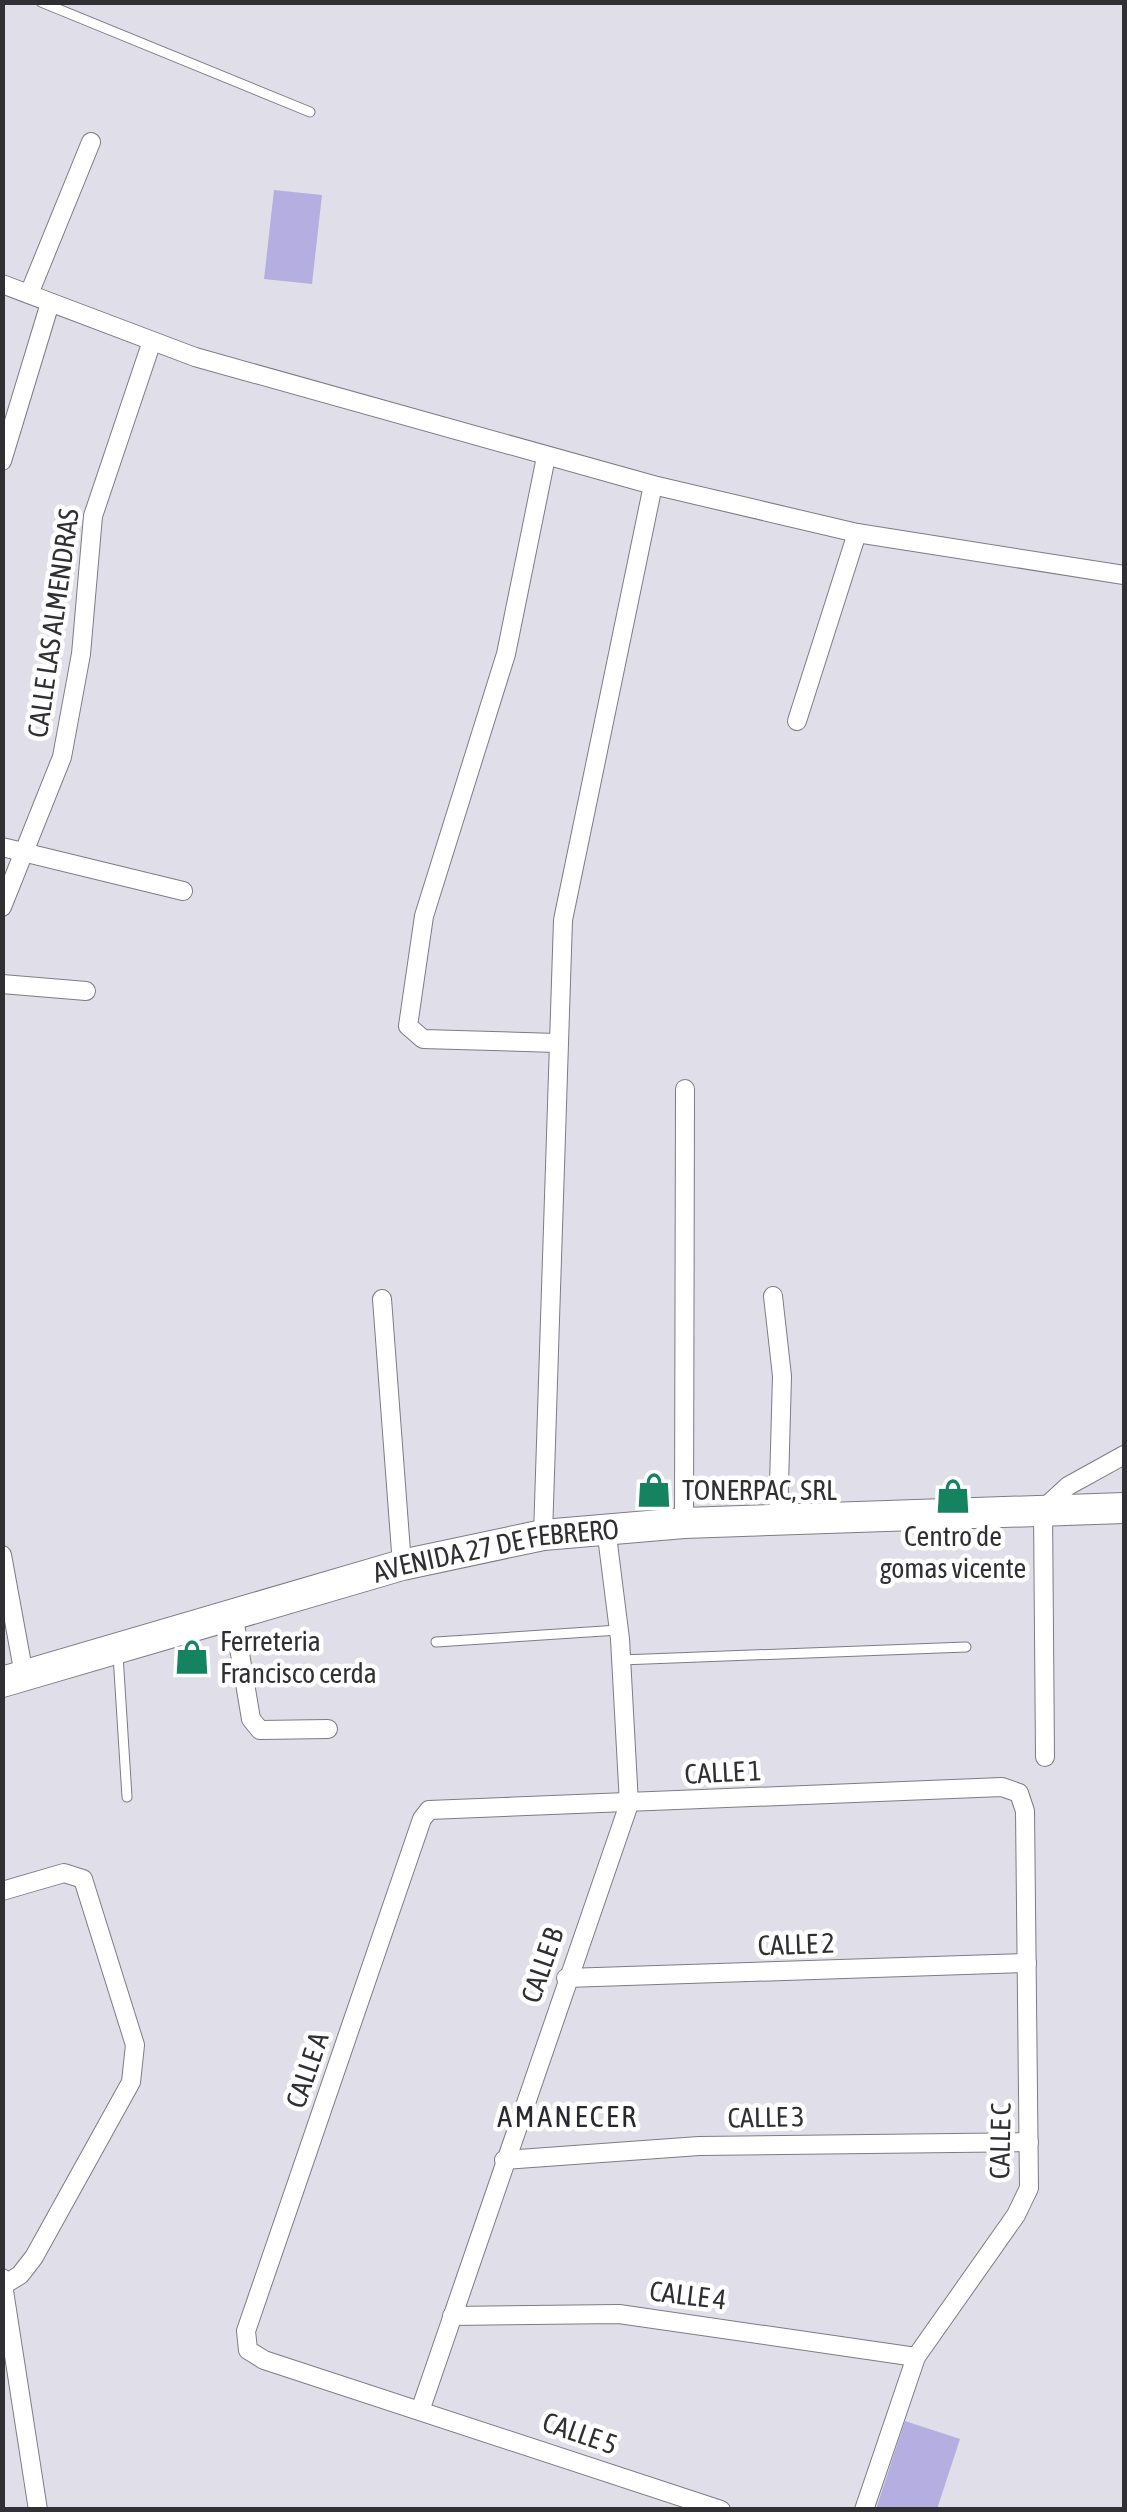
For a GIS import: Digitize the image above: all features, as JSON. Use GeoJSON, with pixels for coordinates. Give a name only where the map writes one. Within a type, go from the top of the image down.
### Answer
{"type":"FeatureCollection","features":[{"type":"Feature","properties":{"kind":"main road","name":"AVENIDA 27 DE FEBRERO"},"geometry":{"type":"LineString","coordinates":[[13,1678],[402,1566],[543,1535],[684,1523],[1124,1508]]}},
{"type":"Feature","properties":{"kind":"street"},"geometry":{"type":"LineString","coordinates":[[29,294],[91,142]]}},
{"type":"Feature","properties":{"kind":"street"},"geometry":{"type":"LineString","coordinates":[[2,284],[152,344],[653,485],[857,533],[1124,575]]}},
{"type":"Feature","properties":{"kind":"street"},"geometry":{"type":"LineString","coordinates":[[2,461],[50,303]]}},
{"type":"Feature","properties":{"kind":"street","name":"CALLE LAS ALMENDRAS"},"geometry":{"type":"LineString","coordinates":[[2,907],[27,854],[62,758],[81,654],[92,516],[152,344]]}},
{"type":"Feature","properties":{"kind":"street"},"geometry":{"type":"LineString","coordinates":[[546,457],[506,654],[424,916],[408,1026],[423,1038],[557,1043]]}},
{"type":"Feature","properties":{"kind":"street"},"geometry":{"type":"LineString","coordinates":[[543,1535],[557,1043],[569,878],[653,485]]}},
{"type":"Feature","properties":{"kind":"street"},"geometry":{"type":"LineString","coordinates":[[797,720],[857,533]]}},
{"type":"Feature","properties":{"kind":"street"},"geometry":{"type":"LineString","coordinates":[[2,847],[183,891]]}},
{"type":"Feature","properties":{"kind":"street"},"geometry":{"type":"LineString","coordinates":[[2,984],[86,991]]}},
{"type":"Feature","properties":{"kind":"street"},"geometry":{"type":"LineString","coordinates":[[684,1089],[684,1523]]}},
{"type":"Feature","properties":{"kind":"street"},"geometry":{"type":"LineString","coordinates":[[773,1296],[782,1376],[778,1521]]}},
{"type":"Feature","properties":{"kind":"street"},"geometry":{"type":"LineString","coordinates":[[382,1300],[402,1566]]}},
{"type":"Feature","properties":{"kind":"street"},"geometry":{"type":"LineString","coordinates":[[1046,1758],[1043,1510],[1068,1486],[1124,1455]]}},
{"type":"Feature","properties":{"kind":"street","name":"CALLE B"},"geometry":{"type":"LineString","coordinates":[[420,2408],[629,1804],[622,1660],[606,1528]]}},
{"type":"Feature","properties":{"kind":"street"},"geometry":{"type":"LineString","coordinates":[[2,1555],[13,1678]]}},
{"type":"Feature","properties":{"kind":"street"},"geometry":{"type":"LineString","coordinates":[[234,1612],[251,1719],[260,1730],[328,1730]]}},
{"type":"Feature","properties":{"kind":"street","name":"CALLE 1"},"geometry":{"type":"LineString","coordinates":[[429,1810],[1002,1787],[1019,1792]]}},
{"type":"Feature","properties":{"kind":"street","name":"CALLE C"},"geometry":{"type":"LineString","coordinates":[[864,2510],[916,2357],[1025,2201],[1025,1811],[1019,1792]]}},
{"type":"Feature","properties":{"kind":"street","name":"CALLE A"},"geometry":{"type":"LineString","coordinates":[[248,2350],[246,2332],[422,1819],[429,1810]]}},
{"type":"Feature","properties":{"kind":"street"},"geometry":{"type":"LineString","coordinates":[[2,1891],[64,1874],[84,1879],[135,2044],[132,2082],[34,2257],[20,2276],[3,2283],[38,2510]]}},
{"type":"Feature","properties":{"kind":"street","name":"CALLE 2"},"geometry":{"type":"LineString","coordinates":[[566,1978],[1027,1962]]}},
{"type":"Feature","properties":{"kind":"street","name":"CALLE 3"},"geometry":{"type":"LineString","coordinates":[[504,2160],[699,2146],[1028,2142]]}},
{"type":"Feature","properties":{"kind":"street","name":"CALLE 4"},"geometry":{"type":"LineString","coordinates":[[452,2316],[618,2314],[916,2357]]}},
{"type":"Feature","properties":{"kind":"street","name":"CALLE 5"},"geometry":{"type":"LineString","coordinates":[[248,2350],[264,2360],[420,2408],[721,2510]]}},
{"type":"Feature","properties":{"kind":"lane"},"geometry":{"type":"LineString","coordinates":[[41,2],[310,112]]}},
{"type":"Feature","properties":{"kind":"lane"},"geometry":{"type":"LineString","coordinates":[[436,1642],[619,1630]]}},
{"type":"Feature","properties":{"kind":"lane"},"geometry":{"type":"LineString","coordinates":[[118,1647],[126,1797]]}},
{"type":"Feature","properties":{"kind":"lane"},"geometry":{"type":"LineString","coordinates":[[622,1660],[966,1647]]}},
{"type":"Feature","properties":{"kind":"shaded area"},"geometry":{"type":"Polygon","coordinates":[[[274,190],[322,195],[312,284],[264,279],[274,190]]]}},
{"type":"Feature","properties":{"kind":"shaded area"},"geometry":{"type":"Polygon","coordinates":[[[905,2421],[960,2439],[937,2509],[876,2509],[905,2421]]]}},
{"type":"Feature","properties":{"kind":"place","name":"TONERPAC, SRL"},"geometry":{"type":"Point","coordinates":[654,1490]}},
{"type":"Feature","properties":{"kind":"place","name":"Centro de gomas vicente"},"geometry":{"type":"Point","coordinates":[953,1496]}},
{"type":"Feature","properties":{"kind":"place","name":"Ferreteria Francisco cerda"},"geometry":{"type":"Point","coordinates":[192,1657]}},
{"type":"Feature","properties":{"kind":"district","name":"AMANECER"},"geometry":{"type":"Point","coordinates":[568,2117]}}]}
